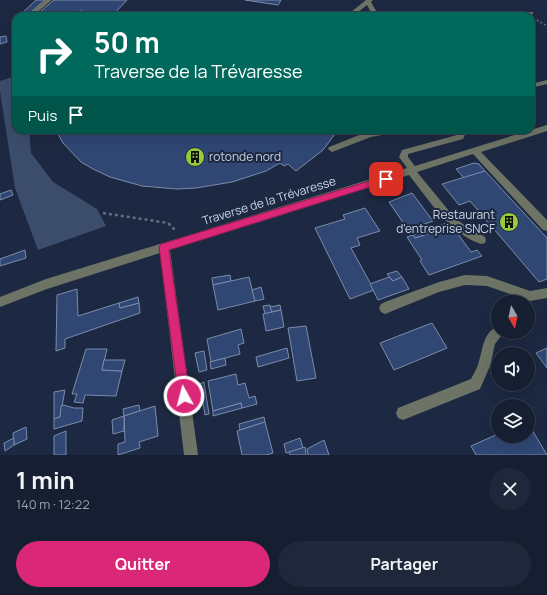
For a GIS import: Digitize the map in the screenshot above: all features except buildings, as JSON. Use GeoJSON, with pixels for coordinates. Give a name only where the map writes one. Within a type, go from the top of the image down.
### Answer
{"type":"FeatureCollection","features":[{"type":"Feature","properties":{"kind":"street"},"geometry":{"type":"LineString","coordinates":[[34,12],[49,0]]}},
{"type":"Feature","properties":{"kind":"street"},"geometry":{"type":"LineString","coordinates":[[354,12],[369,1],[374,12]]}},
{"type":"Feature","properties":{"kind":"street"},"geometry":{"type":"LineString","coordinates":[[535,85],[547,82]]}},
{"type":"Feature","properties":{"kind":"street","name":"Traverse de la Trévaresse"},"geometry":{"type":"LineString","coordinates":[[535,132],[547,128]]}},
{"type":"Feature","properties":{"kind":"street"},"geometry":{"type":"LineString","coordinates":[[332,149],[365,134]]}},
{"type":"Feature","properties":{"kind":"street"},"geometry":{"type":"LineString","coordinates":[[462,134],[460,137],[405,152],[403,157],[412,171],[451,220],[459,227],[482,240]]}},
{"type":"Feature","properties":{"kind":"street","name":"Traverse de la Trévaresse"},"geometry":{"type":"LineString","coordinates":[[0,302],[46,284],[528,134]]}},
{"type":"Feature","properties":{"kind":"street"},"geometry":{"type":"LineString","coordinates":[[475,151],[547,227]]}},
{"type":"Feature","properties":{"kind":"street"},"geometry":{"type":"LineString","coordinates":[[164,247],[191,455]]}},
{"type":"Feature","properties":{"kind":"street"},"geometry":{"type":"LineString","coordinates":[[385,308],[439,287],[465,280],[487,281],[518,295]]}},
{"type":"Feature","properties":{"kind":"street"},"geometry":{"type":"LineString","coordinates":[[535,297],[547,293]]}},
{"type":"Feature","properties":{"kind":"street"},"geometry":{"type":"LineString","coordinates":[[403,413],[475,384],[484,366],[492,339]]}},
{"type":"Feature","properties":{"kind":"path"},"geometry":{"type":"LineString","coordinates":[[103,213],[168,223],[177,232],[181,242]]}},
{"type":"Feature","properties":{"kind":"shaded area"},"geometry":{"type":"Polygon","coordinates":[[[12,77],[12,134],[29,134],[31,153],[53,182],[97,209],[106,226],[38,250],[15,188],[0,91],[0,81],[12,77]]]}},
{"type":"Feature","properties":{"kind":"place","name":"rotonde nord"},"geometry":{"type":"Point","coordinates":[195,157]}},
{"type":"Feature","properties":{"kind":"place","name":"Restaurant d'entreprise SNCF"},"geometry":{"type":"Point","coordinates":[509,222]}},
{"type":"Feature","properties":{"kind":"route"},"geometry":{"type":"LineString","coordinates":[[184,396],[164,247],[386,179]]}}]}
